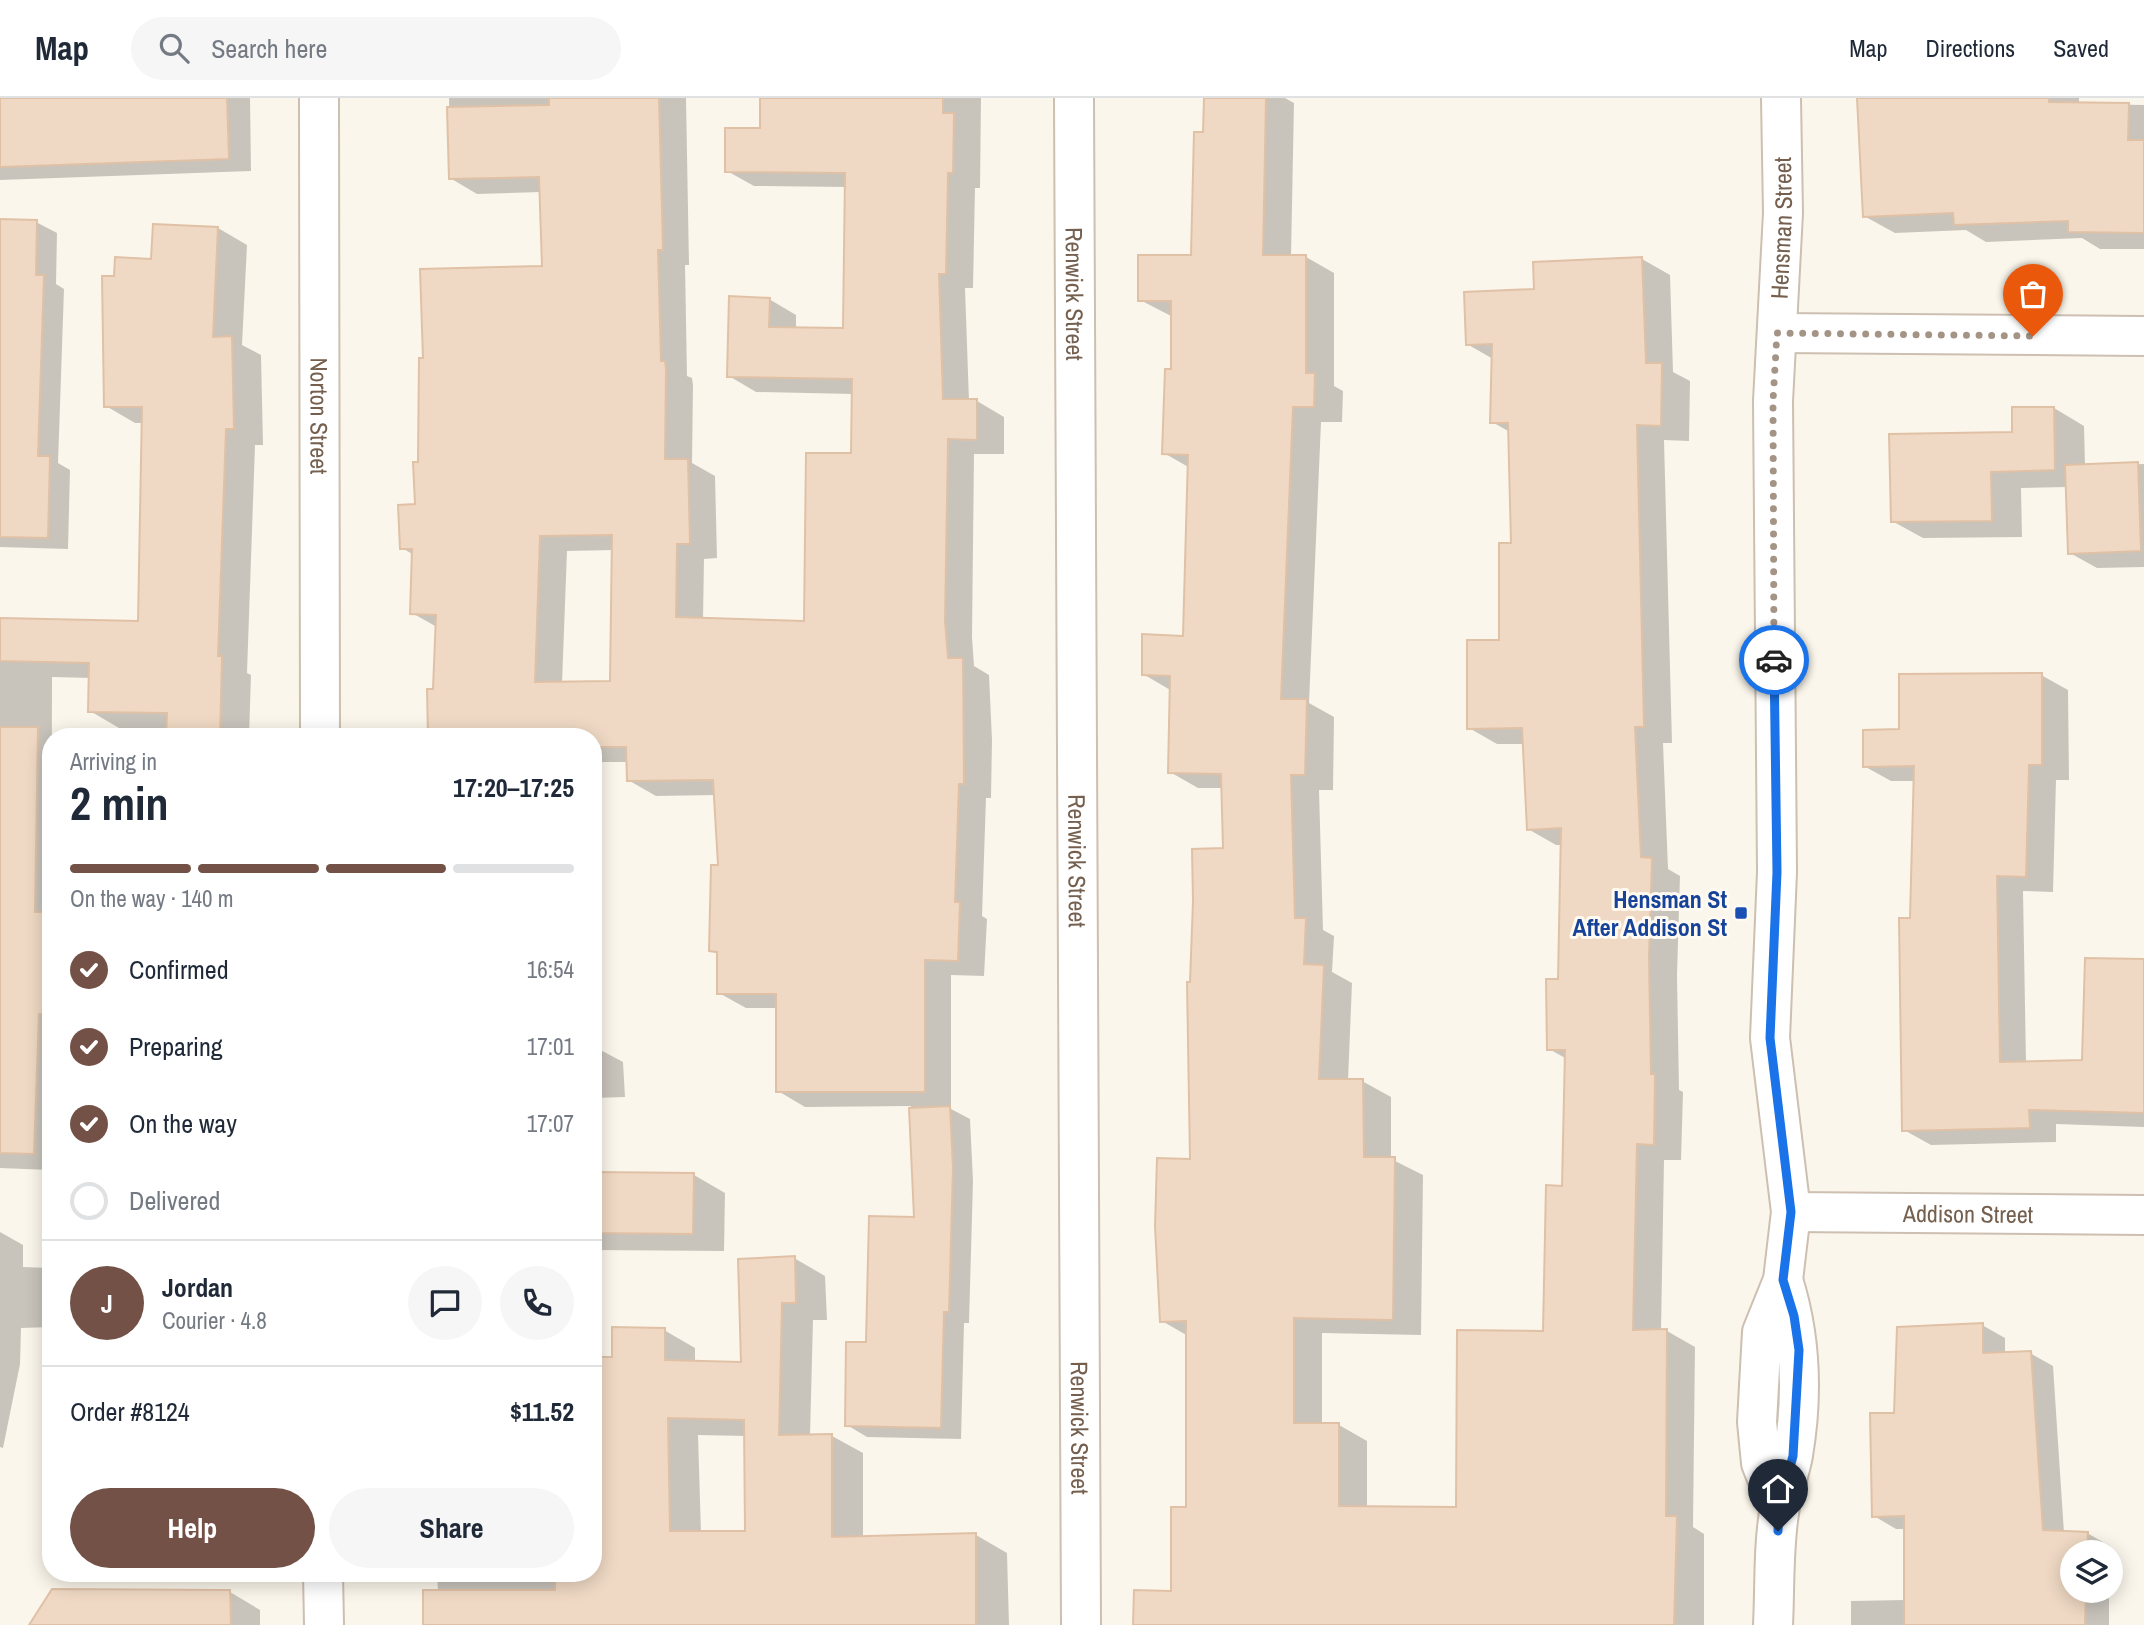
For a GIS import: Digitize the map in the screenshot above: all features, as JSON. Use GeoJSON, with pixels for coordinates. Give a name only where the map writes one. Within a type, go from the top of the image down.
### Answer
{"type":"FeatureCollection","features":[{"type":"Feature","properties":{"kind":"street","name":"Norton Street"},"geometry":{"type":"LineString","coordinates":[[319,98],[320,728]]}},
{"type":"Feature","properties":{"kind":"street","name":"Renwick Street"},"geometry":{"type":"LineString","coordinates":[[1074,98],[1081,1625]]}},
{"type":"Feature","properties":{"kind":"street","name":"Hensman Street"},"geometry":{"type":"LineString","coordinates":[[1773,1625],[1779,1508],[1793,1456],[1799,1350],[1794,1316],[1783,1280],[1791,1212],[1770,1038],[1777,872],[1773,401],[1783,213],[1781,98]]}},
{"type":"Feature","properties":{"kind":"street"},"geometry":{"type":"LineString","coordinates":[[1777,333],[2144,336]]}},
{"type":"Feature","properties":{"kind":"street","name":"Addison Street"},"geometry":{"type":"LineString","coordinates":[[1791,1212],[2144,1215]]}},
{"type":"Feature","properties":{"kind":"street"},"geometry":{"type":"LineString","coordinates":[[323,1582],[324,1625]]}},
{"type":"Feature","properties":{"kind":"building"},"geometry":{"type":"Polygon","coordinates":[[[0,98],[227,98],[229,159],[0,167],[0,98]]]}},
{"type":"Feature","properties":{"kind":"building"},"geometry":{"type":"Polygon","coordinates":[[[549,98],[659,98],[663,250],[658,250],[661,361],[665,361],[666,369],[665,459],[688,459],[690,544],[677,544],[676,617],[804,621],[806,453],[851,453],[852,379],[727,377],[729,296],[770,298],[769,327],[843,328],[845,173],[725,172],[725,128],[760,128],[760,98],[943,98],[943,113],[954,113],[953,173],[948,173],[946,274],[939,274],[943,399],[977,399],[977,440],[948,439],[945,621],[948,658],[963,658],[964,784],[959,784],[955,902],[960,902],[958,961],[925,960],[925,1092],[776,1092],[776,994],[717,994],[717,952],[709,951],[711,865],[718,865],[713,780],[627,781],[626,747],[602,747],[602,728],[428,728],[427,689],[433,689],[436,615],[410,614],[412,549],[400,549],[398,505],[415,504],[413,462],[418,462],[419,358],[423,358],[420,269],[542,266],[539,177],[449,179],[447,107],[549,105],[549,98]],[[612,535],[540,536],[535,682],[610,681],[612,535]]]}},
{"type":"Feature","properties":{"kind":"building"},"geometry":{"type":"Polygon","coordinates":[[[1204,98],[1266,98],[1263,255],[1306,255],[1306,373],[1315,373],[1314,407],[1293,407],[1281,699],[1307,699],[1305,775],[1291,775],[1295,918],[1306,918],[1304,964],[1324,965],[1319,1079],[1363,1079],[1364,1157],[1395,1157],[1393,1320],[1294,1318],[1294,1423],[1339,1423],[1339,1506],[1456,1507],[1457,1330],[1543,1331],[1546,1185],[1562,1186],[1565,1050],[1547,1050],[1546,979],[1558,979],[1561,828],[1527,830],[1522,728],[1467,729],[1467,640],[1499,640],[1499,543],[1511,543],[1508,423],[1490,423],[1492,344],[1466,345],[1464,292],[1534,289],[1533,262],[1642,257],[1646,363],[1662,363],[1661,426],[1637,425],[1644,727],[1635,727],[1641,857],[1652,858],[1649,958],[1651,1074],[1655,1074],[1654,1145],[1637,1144],[1633,1330],[1667,1329],[1666,1516],[1677,1516],[1674,1625],[1133,1625],[1134,1590],[1171,1591],[1171,1507],[1186,1507],[1186,1321],[1160,1322],[1155,1226],[1157,1158],[1190,1159],[1187,982],[1190,982],[1192,849],[1223,848],[1221,774],[1168,773],[1170,676],[1142,675],[1142,634],[1183,636],[1188,455],[1162,454],[1165,369],[1171,369],[1171,301],[1138,301],[1138,255],[1191,255],[1194,132],[1203,132],[1204,98]]]}},
{"type":"Feature","properties":{"kind":"building"},"geometry":{"type":"Polygon","coordinates":[[[1857,98],[2049,98],[2049,102],[2129,103],[2128,140],[2144,140],[2144,233],[2068,232],[2068,221],[1954,225],[1953,213],[1863,217],[1857,98]]]}},
{"type":"Feature","properties":{"kind":"building"},"geometry":{"type":"Polygon","coordinates":[[[0,219],[37,220],[36,275],[44,275],[38,456],[50,456],[48,538],[0,537],[0,219]]]}},
{"type":"Feature","properties":{"kind":"building"},"geometry":{"type":"Polygon","coordinates":[[[153,224],[218,227],[213,337],[232,336],[234,429],[226,429],[218,656],[222,656],[220,728],[166,728],[167,713],[88,712],[89,663],[0,661],[0,618],[138,621],[142,407],[104,407],[102,276],[114,276],[115,257],[151,259],[153,224]]]}},
{"type":"Feature","properties":{"kind":"building"},"geometry":{"type":"Polygon","coordinates":[[[2012,407],[2054,407],[2055,470],[1991,472],[1992,521],[1891,522],[1889,434],[2012,432],[2012,407]]]}},
{"type":"Feature","properties":{"kind":"building"},"geometry":{"type":"Polygon","coordinates":[[[2138,462],[2141,551],[2068,554],[2065,465],[2138,462]]]}},
{"type":"Feature","properties":{"kind":"building"},"geometry":{"type":"Polygon","coordinates":[[[2042,673],[2042,765],[2029,765],[2026,877],[1997,876],[2000,1062],[2082,1060],[2085,958],[2144,959],[2144,1113],[2029,1110],[2030,1128],[1902,1131],[1899,918],[1910,918],[1914,766],[1863,767],[1863,730],[1899,729],[1899,674],[2042,673]]]}},
{"type":"Feature","properties":{"kind":"building"},"geometry":{"type":"Polygon","coordinates":[[[0,727],[38,727],[35,912],[42,912],[42,1014],[39,1014],[34,1154],[0,1153],[0,727]]]}},
{"type":"Feature","properties":{"kind":"building"},"geometry":{"type":"Polygon","coordinates":[[[950,1106],[953,1168],[949,1312],[944,1312],[941,1428],[845,1426],[846,1342],[866,1342],[869,1216],[914,1217],[909,1108],[950,1106]]]}},
{"type":"Feature","properties":{"kind":"building"},"geometry":{"type":"Polygon","coordinates":[[[602,1172],[694,1173],[693,1234],[602,1233],[602,1172]]]}},
{"type":"Feature","properties":{"kind":"building"},"geometry":{"type":"Polygon","coordinates":[[[795,1256],[796,1303],[782,1303],[779,1435],[832,1434],[832,1537],[976,1533],[976,1625],[423,1625],[423,1590],[555,1590],[555,1582],[602,1582],[602,1357],[612,1357],[612,1327],[665,1328],[665,1360],[741,1362],[738,1259],[795,1256]],[[668,1418],[670,1531],[745,1531],[744,1420],[668,1418]]]}},
{"type":"Feature","properties":{"kind":"building"},"geometry":{"type":"Polygon","coordinates":[[[1983,1323],[1983,1353],[2031,1351],[2043,1530],[2088,1532],[2088,1540],[2060,1540],[2060,1603],[2086,1603],[2085,1625],[1904,1625],[1904,1516],[1872,1517],[1870,1413],[1894,1413],[1897,1327],[1983,1323]]]}},
{"type":"Feature","properties":{"kind":"building"},"geometry":{"type":"Polygon","coordinates":[[[52,1589],[230,1590],[231,1625],[29,1625],[52,1589]]]}},
{"type":"Feature","properties":{"kind":"way so far"},"geometry":{"type":"LineString","coordinates":[[1774,660],[1773,401],[1777,333],[2033,336]]}},
{"type":"Feature","properties":{"kind":"place","name":"Hensman St After Addison St"},"geometry":{"type":"Point","coordinates":[1741,913]}},
{"type":"Feature","properties":{"kind":"route"},"geometry":{"type":"LineString","coordinates":[[1774,660],[1777,872],[1770,1038],[1791,1212],[1783,1280],[1794,1316],[1799,1350],[1793,1456],[1779,1508],[1778,1531]]}}]}
